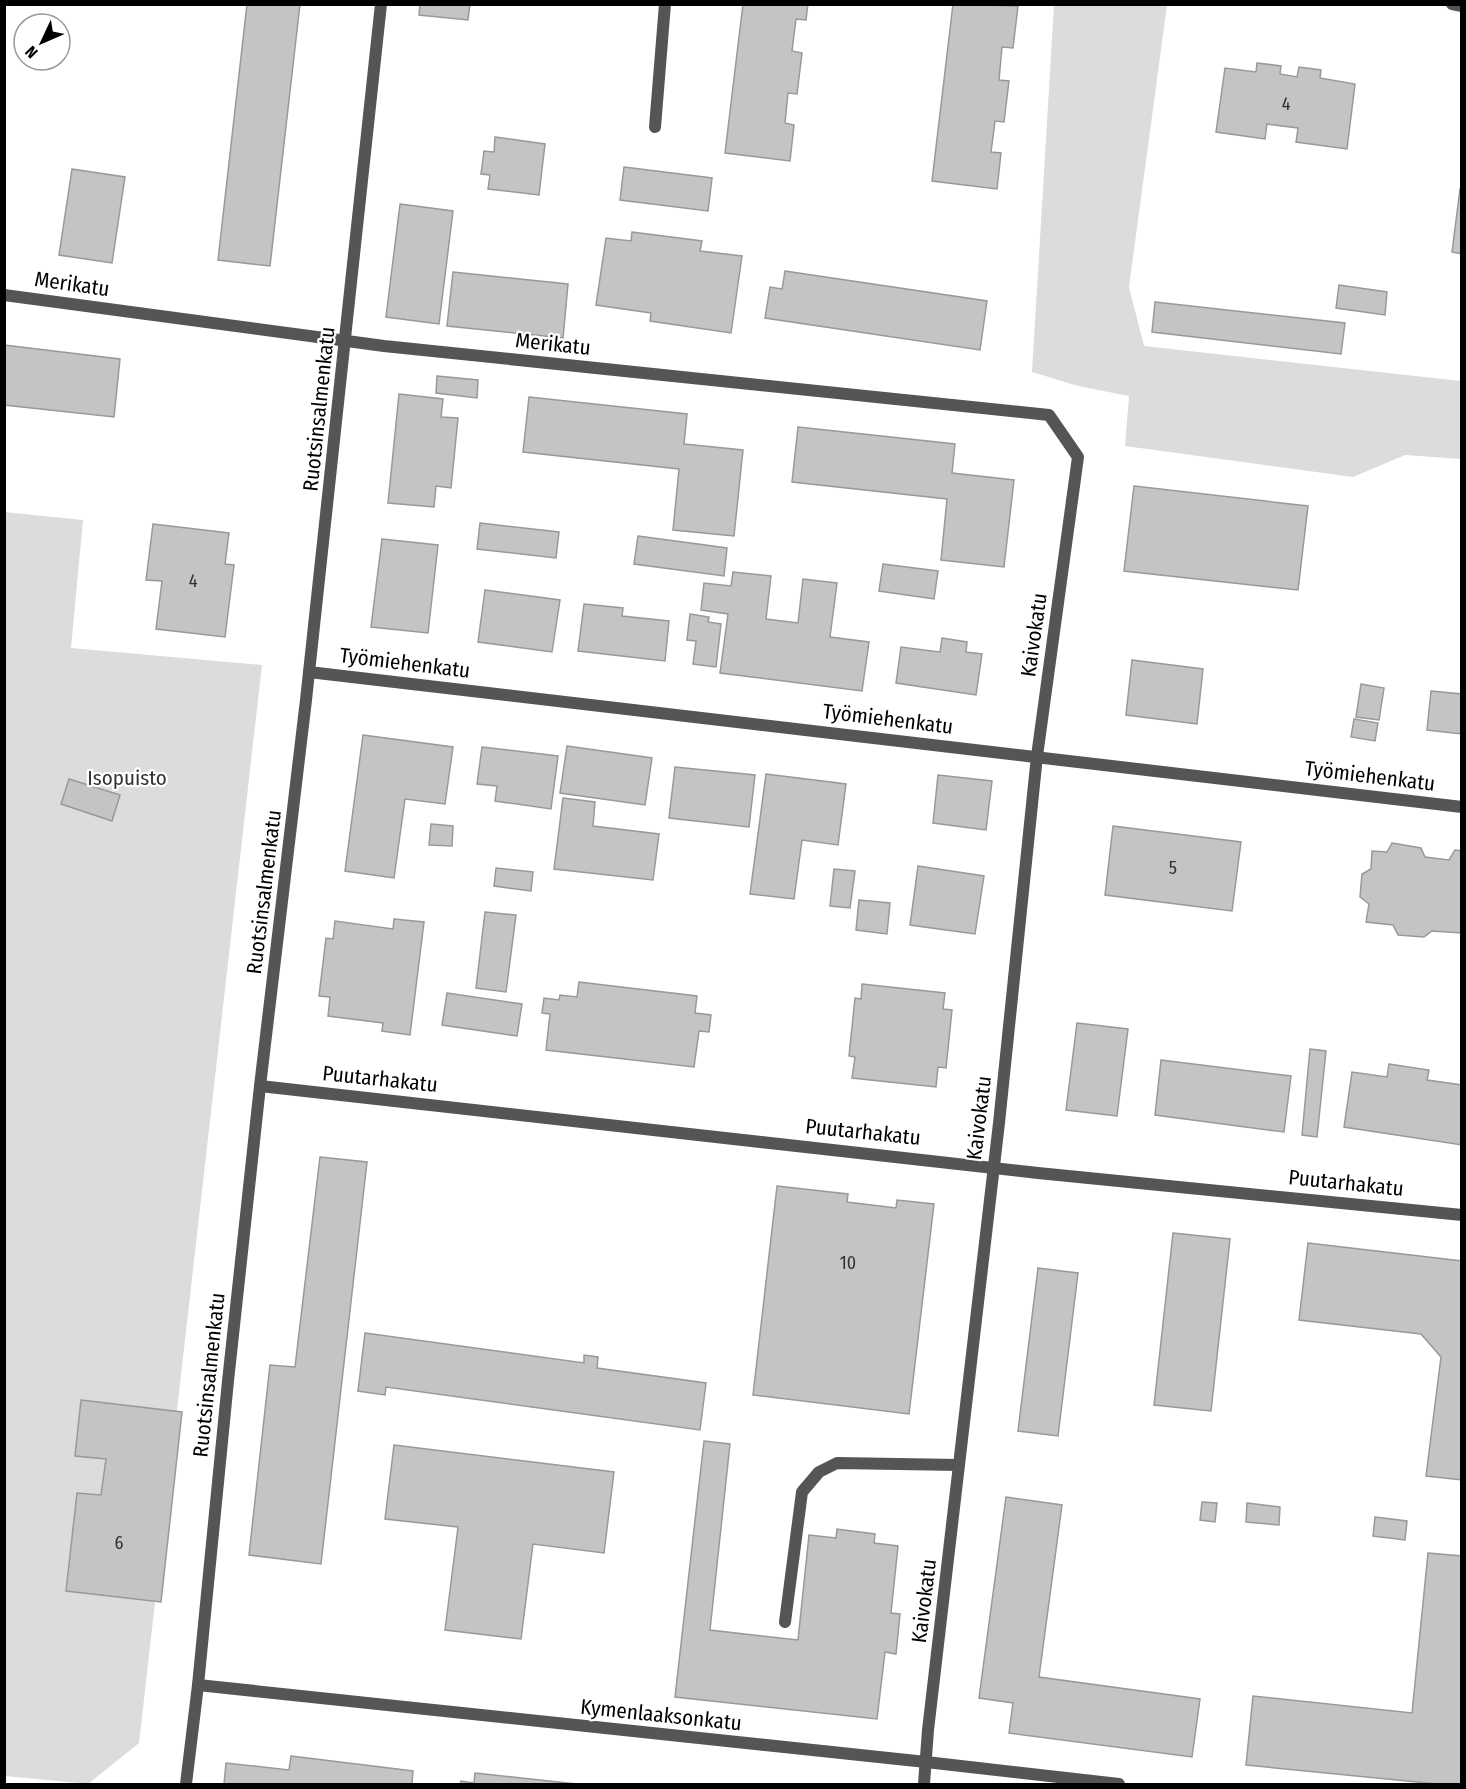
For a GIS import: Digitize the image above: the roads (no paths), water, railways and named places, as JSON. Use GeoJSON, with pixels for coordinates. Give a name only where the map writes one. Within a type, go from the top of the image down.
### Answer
{"type":"FeatureCollection","features":[{"type":"Feature","properties":{"kind":"street","name":"Ruotsinsalmenkatu"},"geometry":{"type":"LineString","coordinates":[[186,1785],[260,1086],[309,672],[381,4]]}},
{"type":"Feature","properties":{"kind":"street"},"geometry":{"type":"LineString","coordinates":[[655,127],[665,4]]}},
{"type":"Feature","properties":{"kind":"street"},"geometry":{"type":"LineString","coordinates":[[1452,4],[1461,6]]}},
{"type":"Feature","properties":{"kind":"street","name":"Merikatu"},"geometry":{"type":"LineString","coordinates":[[4,295],[346,341],[1049,415],[1078,457]]}},
{"type":"Feature","properties":{"kind":"street","name":"Kaivokatu"},"geometry":{"type":"LineString","coordinates":[[924,1785],[1037,756],[1078,457]]}},
{"type":"Feature","properties":{"kind":"street","name":"Työmiehenkatu"},"geometry":{"type":"LineString","coordinates":[[309,672],[1461,807]]}},
{"type":"Feature","properties":{"kind":"street","name":"Puutarhakatu"},"geometry":{"type":"LineString","coordinates":[[260,1086],[993,1166],[1038,1173],[1461,1215]]}},
{"type":"Feature","properties":{"kind":"street"},"geometry":{"type":"LineString","coordinates":[[785,1622],[802,1492],[819,1472],[837,1463],[959,1465]]}},
{"type":"Feature","properties":{"kind":"street","name":"Kymenlaaksonkatu"},"geometry":{"type":"LineString","coordinates":[[198,1685],[926,1762],[1119,1785]]}},
{"type":"Feature","properties":{"kind":"park label","name":"Isopuisto"},"geometry":{"type":"Point","coordinates":[127,778]}}]}
